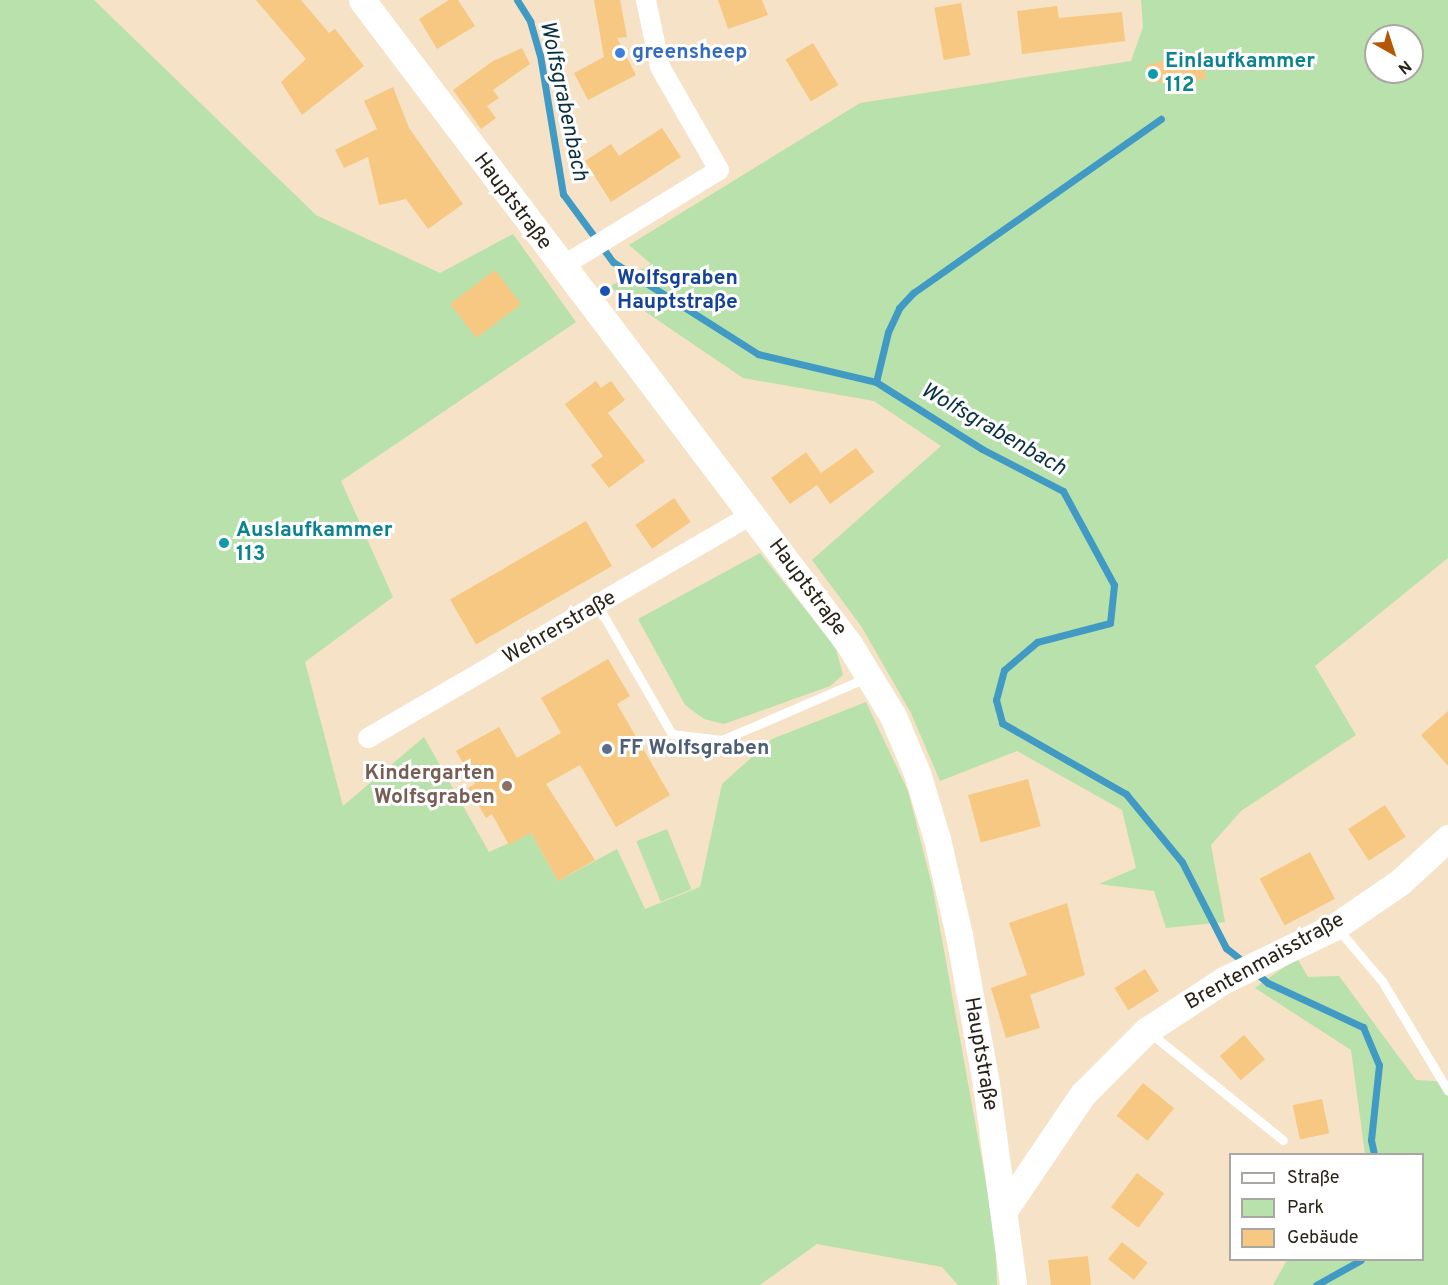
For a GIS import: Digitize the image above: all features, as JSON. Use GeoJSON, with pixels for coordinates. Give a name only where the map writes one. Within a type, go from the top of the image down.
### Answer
{"type":"FeatureCollection","features":[{"type":"Feature","properties":{"kind":"main road","name":"Hauptstraße"},"geometry":{"type":"LineString","coordinates":[[362,0],[871,676],[904,740],[937,839],[984,1072],[1005,1209],[1013,1285]]}},
{"type":"Feature","properties":{"kind":"main road","name":"Brentenmaisstraße"},"geometry":{"type":"LineString","coordinates":[[1005,1209],[1083,1094],[1146,1031],[1224,980],[1336,926],[1400,882],[1448,838]]}},
{"type":"Feature","properties":{"kind":"street"},"geometry":{"type":"LineString","coordinates":[[561,267],[719,170],[660,67],[646,0]]}},
{"type":"Feature","properties":{"kind":"street","name":"Wehrerstraße"},"geometry":{"type":"LineString","coordinates":[[368,738],[751,515]]}},
{"type":"Feature","properties":{"kind":"lane"},"geometry":{"type":"LineString","coordinates":[[598,606],[672,734],[722,740],[871,676]]}},
{"type":"Feature","properties":{"kind":"lane"},"geometry":{"type":"LineString","coordinates":[[1336,926],[1382,981],[1448,1091]]}},
{"type":"Feature","properties":{"kind":"lane"},"geometry":{"type":"LineString","coordinates":[[1146,1031],[1283,1140]]}},
{"type":"Feature","properties":{"kind":"green space"},"geometry":{"type":"Polygon","coordinates":[[[0,0],[94,0],[316,215],[440,273],[513,234],[576,322],[341,481],[393,597],[305,662],[343,806],[424,737],[489,852],[531,833],[558,881],[617,849],[645,909],[700,887],[722,784],[772,739],[866,702],[908,791],[933,890],[995,1232],[997,1285],[958,1285],[942,1267],[817,1244],[760,1285],[0,1285],[0,0]]]}},
{"type":"Feature","properties":{"kind":"green space"},"geometry":{"type":"Polygon","coordinates":[[[1141,0],[1448,0],[1448,558],[1315,666],[1356,735],[1241,811],[1211,845],[1225,922],[1166,928],[1154,891],[1099,884],[1136,868],[1122,810],[1017,751],[940,781],[911,713],[861,626],[812,560],[941,446],[874,401],[743,378],[609,287],[651,264],[629,245],[860,103],[1131,61],[1143,27],[1141,0]]]}},
{"type":"Feature","properties":{"kind":"green space"},"geometry":{"type":"Polygon","coordinates":[[[760,553],[835,646],[843,675],[830,686],[724,724],[704,719],[685,705],[638,619],[760,553]]]}},
{"type":"Feature","properties":{"kind":"green space"},"geometry":{"type":"Polygon","coordinates":[[[667,829],[691,889],[661,902],[636,841],[667,829]]]}},
{"type":"Feature","properties":{"kind":"green space"},"geometry":{"type":"Polygon","coordinates":[[[1297,958],[1308,977],[1339,976],[1416,1080],[1448,1082],[1448,1285],[1273,1285],[1286,1261],[1424,1261],[1424,1153],[1365,1153],[1351,1050],[1255,988],[1297,958]]]}},
{"type":"Feature","properties":{"kind":"building"},"geometry":{"type":"Polygon","coordinates":[[[256,0],[301,0],[329,33],[335,29],[364,66],[302,115],[281,82],[306,59],[256,0]]]}},
{"type":"Feature","properties":{"kind":"building"},"geometry":{"type":"Polygon","coordinates":[[[449,0],[458,0],[475,26],[437,49],[419,19],[449,0]]]}},
{"type":"Feature","properties":{"kind":"building"},"geometry":{"type":"Polygon","coordinates":[[[594,0],[620,0],[627,37],[617,38],[636,75],[588,100],[574,73],[604,57],[594,0]]]}},
{"type":"Feature","properties":{"kind":"building"},"geometry":{"type":"Polygon","coordinates":[[[718,0],[762,0],[768,15],[728,29],[718,0]]]}},
{"type":"Feature","properties":{"kind":"building"},"geometry":{"type":"Polygon","coordinates":[[[961,3],[970,55],[944,60],[934,8],[961,3]]]}},
{"type":"Feature","properties":{"kind":"building"},"geometry":{"type":"Polygon","coordinates":[[[1057,6],[1059,18],[1122,12],[1125,41],[1022,54],[1017,11],[1057,6]]]}},
{"type":"Feature","properties":{"kind":"building"},"geometry":{"type":"Polygon","coordinates":[[[813,43],[838,85],[811,101],[786,59],[813,43]]]}},
{"type":"Feature","properties":{"kind":"building"},"geometry":{"type":"Polygon","coordinates":[[[522,48],[530,64],[493,90],[499,98],[487,106],[496,118],[481,129],[453,90],[493,61],[522,48]]]}},
{"type":"Feature","properties":{"kind":"building"},"geometry":{"type":"Polygon","coordinates":[[[1202,51],[1206,79],[1149,83],[1147,65],[1202,51]]]}},
{"type":"Feature","properties":{"kind":"building"},"geometry":{"type":"Polygon","coordinates":[[[393,87],[409,128],[463,204],[428,229],[406,199],[379,205],[368,157],[344,168],[335,150],[377,129],[364,101],[393,87]]]}},
{"type":"Feature","properties":{"kind":"building"},"geometry":{"type":"Polygon","coordinates":[[[662,128],[681,157],[611,202],[585,161],[611,144],[619,156],[662,128]]]}},
{"type":"Feature","properties":{"kind":"building"},"geometry":{"type":"Polygon","coordinates":[[[495,270],[521,304],[476,338],[450,304],[495,270]]]}},
{"type":"Feature","properties":{"kind":"building"},"geometry":{"type":"Polygon","coordinates":[[[596,381],[601,388],[611,381],[625,400],[608,413],[645,461],[609,488],[591,465],[603,456],[565,404],[596,381]]]}},
{"type":"Feature","properties":{"kind":"building"},"geometry":{"type":"Polygon","coordinates":[[[856,448],[874,472],[830,504],[817,485],[790,504],[771,478],[806,452],[821,473],[856,448]]]}},
{"type":"Feature","properties":{"kind":"building"},"geometry":{"type":"Polygon","coordinates":[[[674,498],[691,522],[652,549],[635,525],[674,498]]]}},
{"type":"Feature","properties":{"kind":"building"},"geometry":{"type":"Polygon","coordinates":[[[586,521],[612,566],[476,645],[450,600],[586,521]]]}},
{"type":"Feature","properties":{"kind":"building"},"geometry":{"type":"Polygon","coordinates":[[[608,659],[630,696],[617,704],[670,795],[616,827],[580,765],[546,784],[595,860],[558,881],[531,833],[509,845],[492,814],[486,818],[468,788],[475,784],[456,751],[499,727],[517,758],[561,733],[541,698],[608,659]]]}},
{"type":"Feature","properties":{"kind":"building"},"geometry":{"type":"Polygon","coordinates":[[[1448,711],[1448,766],[1421,735],[1448,711]]]}},
{"type":"Feature","properties":{"kind":"building"},"geometry":{"type":"Polygon","coordinates":[[[1028,779],[1041,826],[981,842],[968,795],[1028,779]]]}},
{"type":"Feature","properties":{"kind":"building"},"geometry":{"type":"Polygon","coordinates":[[[1385,805],[1406,837],[1369,861],[1348,829],[1385,805]]]}},
{"type":"Feature","properties":{"kind":"building"},"geometry":{"type":"Polygon","coordinates":[[[1310,852],[1335,899],[1285,926],[1260,879],[1310,852]]]}},
{"type":"Feature","properties":{"kind":"building"},"geometry":{"type":"Polygon","coordinates":[[[1067,903],[1085,975],[1030,995],[1040,1028],[1006,1038],[991,988],[1027,975],[1009,923],[1067,903]]]}},
{"type":"Feature","properties":{"kind":"building"},"geometry":{"type":"Polygon","coordinates":[[[1145,969],[1159,991],[1128,1010],[1114,988],[1145,969]]]}},
{"type":"Feature","properties":{"kind":"building"},"geometry":{"type":"Polygon","coordinates":[[[1244,1035],[1265,1059],[1241,1080],[1220,1056],[1244,1035]]]}},
{"type":"Feature","properties":{"kind":"building"},"geometry":{"type":"Polygon","coordinates":[[[1143,1083],[1174,1108],[1148,1141],[1117,1116],[1143,1083]]]}},
{"type":"Feature","properties":{"kind":"building"},"geometry":{"type":"Polygon","coordinates":[[[1322,1099],[1329,1133],[1300,1139],[1293,1105],[1322,1099]]]}},
{"type":"Feature","properties":{"kind":"building"},"geometry":{"type":"Polygon","coordinates":[[[1137,1173],[1164,1193],[1138,1228],[1111,1207],[1137,1173]]]}},
{"type":"Feature","properties":{"kind":"building"},"geometry":{"type":"Polygon","coordinates":[[[1122,1242],[1148,1263],[1134,1280],[1108,1259],[1122,1242]]]}},
{"type":"Feature","properties":{"kind":"building"},"geometry":{"type":"Polygon","coordinates":[[[1088,1256],[1091,1285],[1051,1285],[1048,1260],[1088,1256]]]}},
{"type":"Feature","properties":{"kind":"waterway","name":"Wolfsgrabenbach"},"geometry":{"type":"LineString","coordinates":[[517,0],[530,21],[540,55],[563,194],[613,262],[758,354],[876,382],[982,449],[1063,491],[1114,585],[1110,623],[1037,642],[1004,670],[996,700],[1002,723],[1126,794],[1182,862],[1226,948],[1244,962]]}},
{"type":"Feature","properties":{"kind":"waterway"},"geometry":{"type":"LineString","coordinates":[[876,382],[888,332],[899,308],[913,293],[1161,119]]}},
{"type":"Feature","properties":{"kind":"waterway","name":"Wolfsgrabenbach"},"geometry":{"type":"LineString","coordinates":[[1254,971],[1268,983],[1363,1027],[1379,1065],[1371,1140],[1374,1153]]}},
{"type":"Feature","properties":{"kind":"waterway","name":"Wolfsgrabenbach"},"geometry":{"type":"LineString","coordinates":[[1316,1285],[1359,1261]]}},
{"type":"Feature","properties":{"kind":"place","name":"greensheep"},"geometry":{"type":"Point","coordinates":[620,53]}},
{"type":"Feature","properties":{"kind":"place","name":"Einlaufkammer 112"},"geometry":{"type":"Point","coordinates":[1153,74]}},
{"type":"Feature","properties":{"kind":"place","name":"Wolfsgraben Hauptstraße"},"geometry":{"type":"Point","coordinates":[605,291]}},
{"type":"Feature","properties":{"kind":"place","name":"Auslaufkammer 113"},"geometry":{"type":"Point","coordinates":[224,543]}},
{"type":"Feature","properties":{"kind":"place","name":"FF Wolfsgraben"},"geometry":{"type":"Point","coordinates":[607,749]}},
{"type":"Feature","properties":{"kind":"place","name":"Kindergarten Wolfsgraben"},"geometry":{"type":"Point","coordinates":[507,786]}}]}
